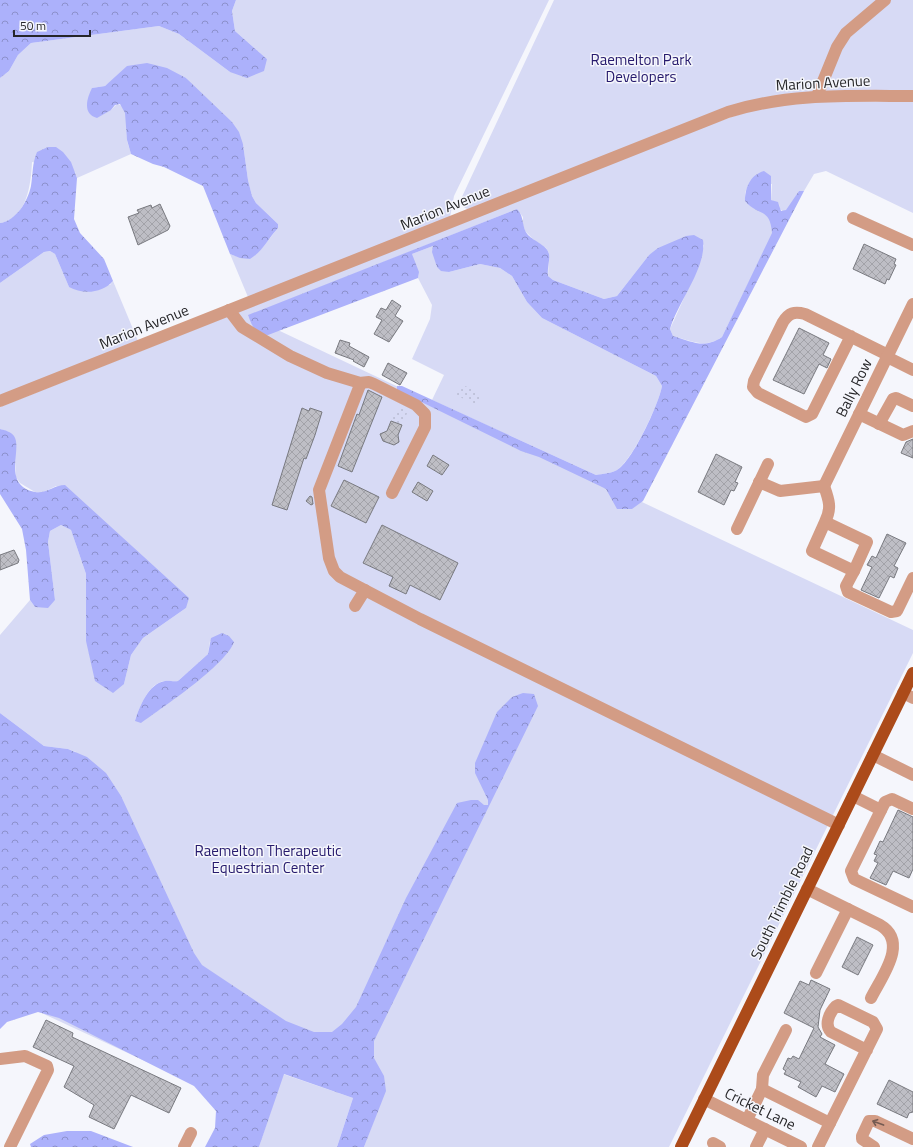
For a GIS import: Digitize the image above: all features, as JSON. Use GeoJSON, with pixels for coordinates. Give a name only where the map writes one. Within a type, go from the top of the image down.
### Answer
{"type":"FeatureCollection","features":[{"type":"Feature","properties":{"kind":"main road","name":"South Trimble Road"},"geometry":{"type":"LineString","coordinates":[[680,1147],[873,755],[908,695],[913,673]]}},
{"type":"Feature","properties":{"kind":"street"},"geometry":{"type":"LineString","coordinates":[[817,96],[837,47],[846,33],[885,0]]}},
{"type":"Feature","properties":{"kind":"street","name":"Marion Avenue"},"geometry":{"type":"LineString","coordinates":[[0,401],[722,115],[767,102],[817,96],[913,96]]}},
{"type":"Feature","properties":{"kind":"street"},"geometry":{"type":"LineString","coordinates":[[853,218],[913,245]]}},
{"type":"Feature","properties":{"kind":"street","name":"Bally Row"},"geometry":{"type":"LineString","coordinates":[[824,486],[913,304]]}},
{"type":"Feature","properties":{"kind":"street"},"geometry":{"type":"LineString","coordinates":[[230,310],[242,327],[290,356],[322,371],[359,383],[369,382],[374,384],[416,405],[425,414],[425,427],[392,493]]}},
{"type":"Feature","properties":{"kind":"street"},"geometry":{"type":"LineString","coordinates":[[851,336],[812,414],[809,417],[806,417],[758,393],[753,387],[754,381],[788,315],[796,312],[805,314],[851,336],[913,370]]}},
{"type":"Feature","properties":{"kind":"street"},"geometry":{"type":"LineString","coordinates":[[359,383],[360,387],[319,490],[331,564],[340,577],[839,825]]}},
{"type":"Feature","properties":{"kind":"street"},"geometry":{"type":"LineString","coordinates":[[879,424],[893,399],[896,398],[913,406]]}},
{"type":"Feature","properties":{"kind":"street"},"geometry":{"type":"LineString","coordinates":[[859,414],[903,436],[913,431]]}},
{"type":"Feature","properties":{"kind":"street"},"geometry":{"type":"LineString","coordinates":[[736,529],[768,464]]}},
{"type":"Feature","properties":{"kind":"street"},"geometry":{"type":"LineString","coordinates":[[759,482],[780,491],[824,486],[830,501],[830,509],[826,522],[812,551],[854,571]]}},
{"type":"Feature","properties":{"kind":"street"},"geometry":{"type":"LineString","coordinates":[[826,522],[867,542],[846,586],[848,592],[891,612],[897,611],[913,578]]}},
{"type":"Feature","properties":{"kind":"street"},"geometry":{"type":"LineString","coordinates":[[355,606],[365,590]]}},
{"type":"Feature","properties":{"kind":"street"},"geometry":{"type":"LineString","coordinates":[[873,755],[913,775]]}},
{"type":"Feature","properties":{"kind":"street"},"geometry":{"type":"LineString","coordinates":[[853,796],[881,810]]}},
{"type":"Feature","properties":{"kind":"street"},"geometry":{"type":"LineString","coordinates":[[913,809],[892,799],[885,802],[851,871],[854,879],[913,907]]}},
{"type":"Feature","properties":{"kind":"street"},"geometry":{"type":"LineString","coordinates":[[807,889],[888,929],[894,942],[891,958],[871,998]]}},
{"type":"Feature","properties":{"kind":"street"},"geometry":{"type":"LineString","coordinates":[[816,973],[848,909]]}},
{"type":"Feature","properties":{"kind":"street"},"geometry":{"type":"LineString","coordinates":[[747,1120],[762,1089],[763,1075],[786,1030]]}},
{"type":"Feature","properties":{"kind":"street"},"geometry":{"type":"LineString","coordinates":[[818,1147],[867,1050]]}},
{"type":"Feature","properties":{"kind":"street"},"geometry":{"type":"LineString","coordinates":[[0,1059],[25,1056],[47,1066],[48,1070],[10,1147]]}},
{"type":"Feature","properties":{"kind":"street"},"geometry":{"type":"LineString","coordinates":[[762,1089],[830,1123]]}},
{"type":"Feature","properties":{"kind":"street","name":"Cricket Lane"},"geometry":{"type":"LineString","coordinates":[[704,1099],[801,1147]]}},
{"type":"Feature","properties":{"kind":"street"},"geometry":{"type":"LineString","coordinates":[[874,1147],[862,1139],[869,1121],[875,1121],[913,1139]]}},
{"type":"Feature","properties":{"kind":"street"},"geometry":{"type":"LineString","coordinates":[[756,1147],[765,1129]]}},
{"type":"Feature","properties":{"kind":"street"},"geometry":{"type":"LineString","coordinates":[[184,1147],[191,1133]]}},
{"type":"Feature","properties":{"kind":"green space"},"geometry":{"type":"Polygon","coordinates":[[[0,0],[236,0],[232,11],[235,31],[267,59],[264,71],[247,78],[230,72],[179,34],[159,26],[31,43],[18,55],[9,71],[0,78],[0,0]]]}},
{"type":"Feature","properties":{"kind":"green space"},"geometry":{"type":"Polygon","coordinates":[[[236,0],[549,0],[454,196],[450,217],[248,297],[230,254],[239,257],[246,257],[258,252],[278,228],[278,224],[256,203],[252,196],[248,180],[243,144],[186,78],[114,79],[105,86],[92,88],[111,110],[117,104],[124,109],[126,113],[127,140],[131,154],[77,178],[75,172],[32,162],[29,190],[22,208],[9,220],[0,223],[0,78],[9,71],[18,55],[31,43],[159,26],[179,34],[230,72],[267,59],[235,31],[232,11],[236,0]]]}},
{"type":"Feature","properties":{"kind":"green space","name":"Raemelton Park Developers"},"geometry":{"type":"Polygon","coordinates":[[[554,0],[913,0],[913,91],[847,91],[804,93],[782,95],[739,104],[469,210],[460,205],[460,201],[554,0]]]}},
{"type":"Feature","properties":{"kind":"green space"},"geometry":{"type":"Polygon","coordinates":[[[147,63],[167,68],[186,78],[232,122],[239,132],[243,144],[248,180],[252,196],[256,203],[278,224],[278,228],[265,245],[255,256],[250,259],[240,258],[230,254],[203,186],[164,167],[153,164],[131,154],[127,140],[125,113],[120,104],[115,105],[111,110],[97,118],[89,113],[87,101],[92,88],[105,86],[127,66],[147,63]]]}},
{"type":"Feature","properties":{"kind":"green space","name":"Raemelton Therapeutic Equestrian Center"},"geometry":{"type":"Polygon","coordinates":[[[913,101],[913,213],[826,171],[814,174],[804,191],[799,191],[789,208],[784,212],[780,209],[779,204],[771,200],[772,184],[748,185],[745,193],[745,201],[767,216],[772,225],[773,233],[722,337],[716,341],[710,343],[693,342],[673,336],[670,329],[697,269],[704,245],[686,236],[649,255],[617,296],[604,299],[553,280],[548,276],[549,253],[546,248],[535,241],[525,231],[523,217],[517,209],[248,316],[913,630],[913,653],[669,1147],[364,1147],[385,1091],[270,1048],[242,1106],[5,996],[76,752],[68,749],[44,746],[0,713],[0,635],[30,600],[35,607],[55,600],[48,542],[50,531],[61,525],[71,530],[86,574],[86,641],[124,684],[131,655],[143,638],[186,608],[56,486],[44,492],[35,492],[20,483],[16,477],[15,454],[6,431],[0,429],[0,407],[711,124],[750,111],[802,102],[913,101]],[[232,640],[210,641],[208,654],[178,681],[159,683],[149,691],[142,702],[135,720],[233,643],[232,640]]]}},
{"type":"Feature","properties":{"kind":"green space"},"geometry":{"type":"Polygon","coordinates":[[[48,147],[56,147],[63,152],[71,162],[77,178],[74,219],[80,233],[104,259],[113,281],[104,288],[92,292],[86,292],[74,290],[69,287],[55,254],[50,251],[44,252],[0,283],[0,223],[11,218],[24,204],[31,186],[35,156],[37,152],[48,147]]]}},
{"type":"Feature","properties":{"kind":"green space"},"geometry":{"type":"Polygon","coordinates":[[[764,171],[771,176],[771,200],[778,202],[781,211],[786,210],[799,191],[804,191],[643,501],[632,509],[617,509],[606,489],[539,457],[521,451],[397,390],[397,386],[402,386],[596,475],[615,471],[623,465],[637,445],[656,406],[662,386],[656,376],[542,318],[527,302],[512,276],[500,268],[480,264],[449,272],[441,271],[437,267],[432,252],[433,246],[412,254],[419,272],[418,278],[268,335],[260,333],[255,329],[248,315],[517,209],[521,215],[524,229],[528,235],[548,251],[548,276],[553,280],[604,299],[617,296],[649,255],[658,248],[686,236],[694,235],[703,240],[701,262],[670,329],[673,336],[698,343],[710,343],[722,337],[772,233],[769,219],[745,201],[749,183],[755,176],[764,171]]]}},
{"type":"Feature","properties":{"kind":"green space"},"geometry":{"type":"Polygon","coordinates":[[[433,246],[437,267],[449,272],[480,264],[500,268],[512,276],[527,302],[542,318],[656,376],[662,386],[656,405],[637,444],[623,465],[610,473],[596,475],[432,400],[444,375],[412,359],[430,319],[432,305],[418,278],[418,271],[412,254],[433,246]]]}},
{"type":"Feature","properties":{"kind":"green space"},"geometry":{"type":"Polygon","coordinates":[[[50,251],[55,254],[69,287],[110,285],[113,281],[138,341],[0,396],[0,283],[44,252],[50,251]]]}},
{"type":"Feature","properties":{"kind":"green space"},"geometry":{"type":"Polygon","coordinates":[[[461,384],[480,393],[481,401],[474,404],[456,395],[461,384]]]}},
{"type":"Feature","properties":{"kind":"green space"},"geometry":{"type":"Polygon","coordinates":[[[397,407],[408,411],[402,425],[391,421],[397,407]]]}},
{"type":"Feature","properties":{"kind":"green space"},"geometry":{"type":"Polygon","coordinates":[[[0,429],[8,431],[14,436],[16,442],[16,475],[19,482],[25,488],[39,492],[65,485],[189,598],[186,608],[143,638],[131,655],[124,684],[113,693],[95,681],[86,641],[86,574],[71,530],[61,525],[50,531],[48,542],[55,600],[48,608],[35,607],[30,600],[26,550],[22,529],[0,494],[0,429]]]}},
{"type":"Feature","properties":{"kind":"green space"},"geometry":{"type":"Polygon","coordinates":[[[222,633],[229,636],[234,642],[219,663],[178,697],[141,723],[135,721],[142,703],[154,686],[165,681],[178,681],[208,654],[211,638],[222,633]]]}},
{"type":"Feature","properties":{"kind":"green space"},"geometry":{"type":"Polygon","coordinates":[[[523,693],[534,694],[538,706],[374,1041],[374,1058],[384,1076],[386,1091],[364,1147],[337,1147],[353,1098],[284,1074],[259,1147],[205,1147],[215,1128],[216,1111],[194,1086],[59,1018],[38,1012],[7,1022],[0,1029],[0,713],[44,746],[68,749],[87,757],[106,773],[121,796],[194,953],[202,965],[286,1021],[314,1032],[332,1032],[342,1024],[356,1007],[406,898],[457,803],[478,800],[484,805],[488,805],[488,800],[475,773],[475,763],[497,712],[512,697],[523,693]]]}},
{"type":"Feature","properties":{"kind":"green space"},"geometry":{"type":"Polygon","coordinates":[[[283,1074],[353,1098],[337,1147],[259,1147],[283,1074]]]}},
{"type":"Feature","properties":{"kind":"green space"},"geometry":{"type":"Polygon","coordinates":[[[67,1131],[91,1131],[133,1147],[31,1147],[30,1144],[44,1135],[67,1131]]]}},
{"type":"Feature","properties":{"kind":"building"},"geometry":{"type":"Polygon","coordinates":[[[160,204],[170,226],[168,230],[138,245],[128,217],[139,213],[137,210],[151,205],[152,208],[160,204]]]}},
{"type":"Feature","properties":{"kind":"building"},"geometry":{"type":"Polygon","coordinates":[[[864,244],[896,259],[894,264],[896,265],[889,280],[887,279],[885,284],[853,269],[864,244]]]}},
{"type":"Feature","properties":{"kind":"building"},"geometry":{"type":"Polygon","coordinates":[[[392,300],[401,306],[395,316],[403,321],[389,342],[374,334],[382,320],[376,317],[381,308],[386,310],[392,300]]]}},
{"type":"Feature","properties":{"kind":"building"},"geometry":{"type":"Polygon","coordinates":[[[799,328],[829,343],[823,355],[831,359],[827,368],[819,364],[804,394],[773,380],[799,328]]]}},
{"type":"Feature","properties":{"kind":"building"},"geometry":{"type":"Polygon","coordinates":[[[340,340],[350,343],[349,346],[369,357],[364,367],[353,361],[354,360],[335,353],[340,340]]]}},
{"type":"Feature","properties":{"kind":"building"},"geometry":{"type":"Polygon","coordinates":[[[388,363],[407,373],[400,385],[382,375],[388,363]]]}},
{"type":"Feature","properties":{"kind":"building"},"geometry":{"type":"Polygon","coordinates":[[[368,390],[382,397],[352,472],[338,466],[357,414],[359,415],[368,390]]]}},
{"type":"Feature","properties":{"kind":"building"},"geometry":{"type":"Polygon","coordinates":[[[302,408],[309,411],[310,408],[322,412],[306,459],[304,458],[287,510],[272,505],[302,408]]]}},
{"type":"Feature","properties":{"kind":"building"},"geometry":{"type":"Polygon","coordinates":[[[391,421],[402,425],[398,435],[399,442],[394,445],[383,441],[380,434],[387,431],[391,421]]]}},
{"type":"Feature","properties":{"kind":"building"},"geometry":{"type":"Polygon","coordinates":[[[913,439],[913,458],[901,453],[906,442],[913,439]]]}},
{"type":"Feature","properties":{"kind":"building"},"geometry":{"type":"Polygon","coordinates":[[[716,454],[742,467],[735,482],[738,483],[734,491],[731,490],[724,505],[698,492],[716,454]]]}},
{"type":"Feature","properties":{"kind":"building"},"geometry":{"type":"Polygon","coordinates":[[[433,455],[449,465],[442,475],[427,466],[433,455]]]}},
{"type":"Feature","properties":{"kind":"building"},"geometry":{"type":"Polygon","coordinates":[[[344,480],[379,497],[366,523],[331,506],[344,480]]]}},
{"type":"Feature","properties":{"kind":"building"},"geometry":{"type":"Polygon","coordinates":[[[418,482],[433,491],[427,501],[412,492],[418,482]]]}},
{"type":"Feature","properties":{"kind":"building"},"geometry":{"type":"Polygon","coordinates":[[[310,496],[312,497],[313,504],[311,505],[306,501],[310,496]]]}},
{"type":"Feature","properties":{"kind":"building"},"geometry":{"type":"Polygon","coordinates":[[[382,525],[458,563],[440,600],[410,585],[406,594],[389,586],[393,577],[363,563],[382,525]]]}},
{"type":"Feature","properties":{"kind":"building"},"geometry":{"type":"Polygon","coordinates":[[[887,534],[906,543],[894,566],[898,568],[894,578],[890,576],[879,598],[861,590],[872,567],[867,565],[872,556],[876,558],[887,534]]]}},
{"type":"Feature","properties":{"kind":"building"},"geometry":{"type":"Polygon","coordinates":[[[14,550],[19,560],[18,563],[0,570],[0,555],[14,550]]]}},
{"type":"Feature","properties":{"kind":"building"},"geometry":{"type":"Polygon","coordinates":[[[898,810],[913,817],[913,869],[909,878],[893,871],[886,885],[870,878],[878,863],[874,861],[877,855],[874,854],[880,841],[883,842],[898,810]]]}},
{"type":"Feature","properties":{"kind":"building"},"geometry":{"type":"Polygon","coordinates":[[[857,937],[873,945],[858,975],[842,967],[857,937]]]}},
{"type":"Feature","properties":{"kind":"building"},"geometry":{"type":"Polygon","coordinates":[[[811,980],[830,989],[820,1010],[818,1027],[822,1034],[820,1037],[835,1045],[825,1064],[844,1074],[835,1092],[822,1086],[816,1097],[798,1087],[801,1082],[784,1074],[786,1071],[783,1069],[788,1058],[791,1059],[793,1056],[799,1059],[814,1028],[784,1013],[800,981],[809,985],[811,980]]]}},
{"type":"Feature","properties":{"kind":"building"},"geometry":{"type":"Polygon","coordinates":[[[46,1020],[73,1033],[72,1037],[181,1088],[169,1113],[131,1095],[114,1129],[89,1117],[94,1105],[64,1087],[74,1066],[33,1047],[46,1020]]]}},
{"type":"Feature","properties":{"kind":"building"},"geometry":{"type":"Polygon","coordinates":[[[889,1080],[913,1092],[913,1112],[909,1113],[907,1118],[877,1104],[889,1080]]]}}]}
